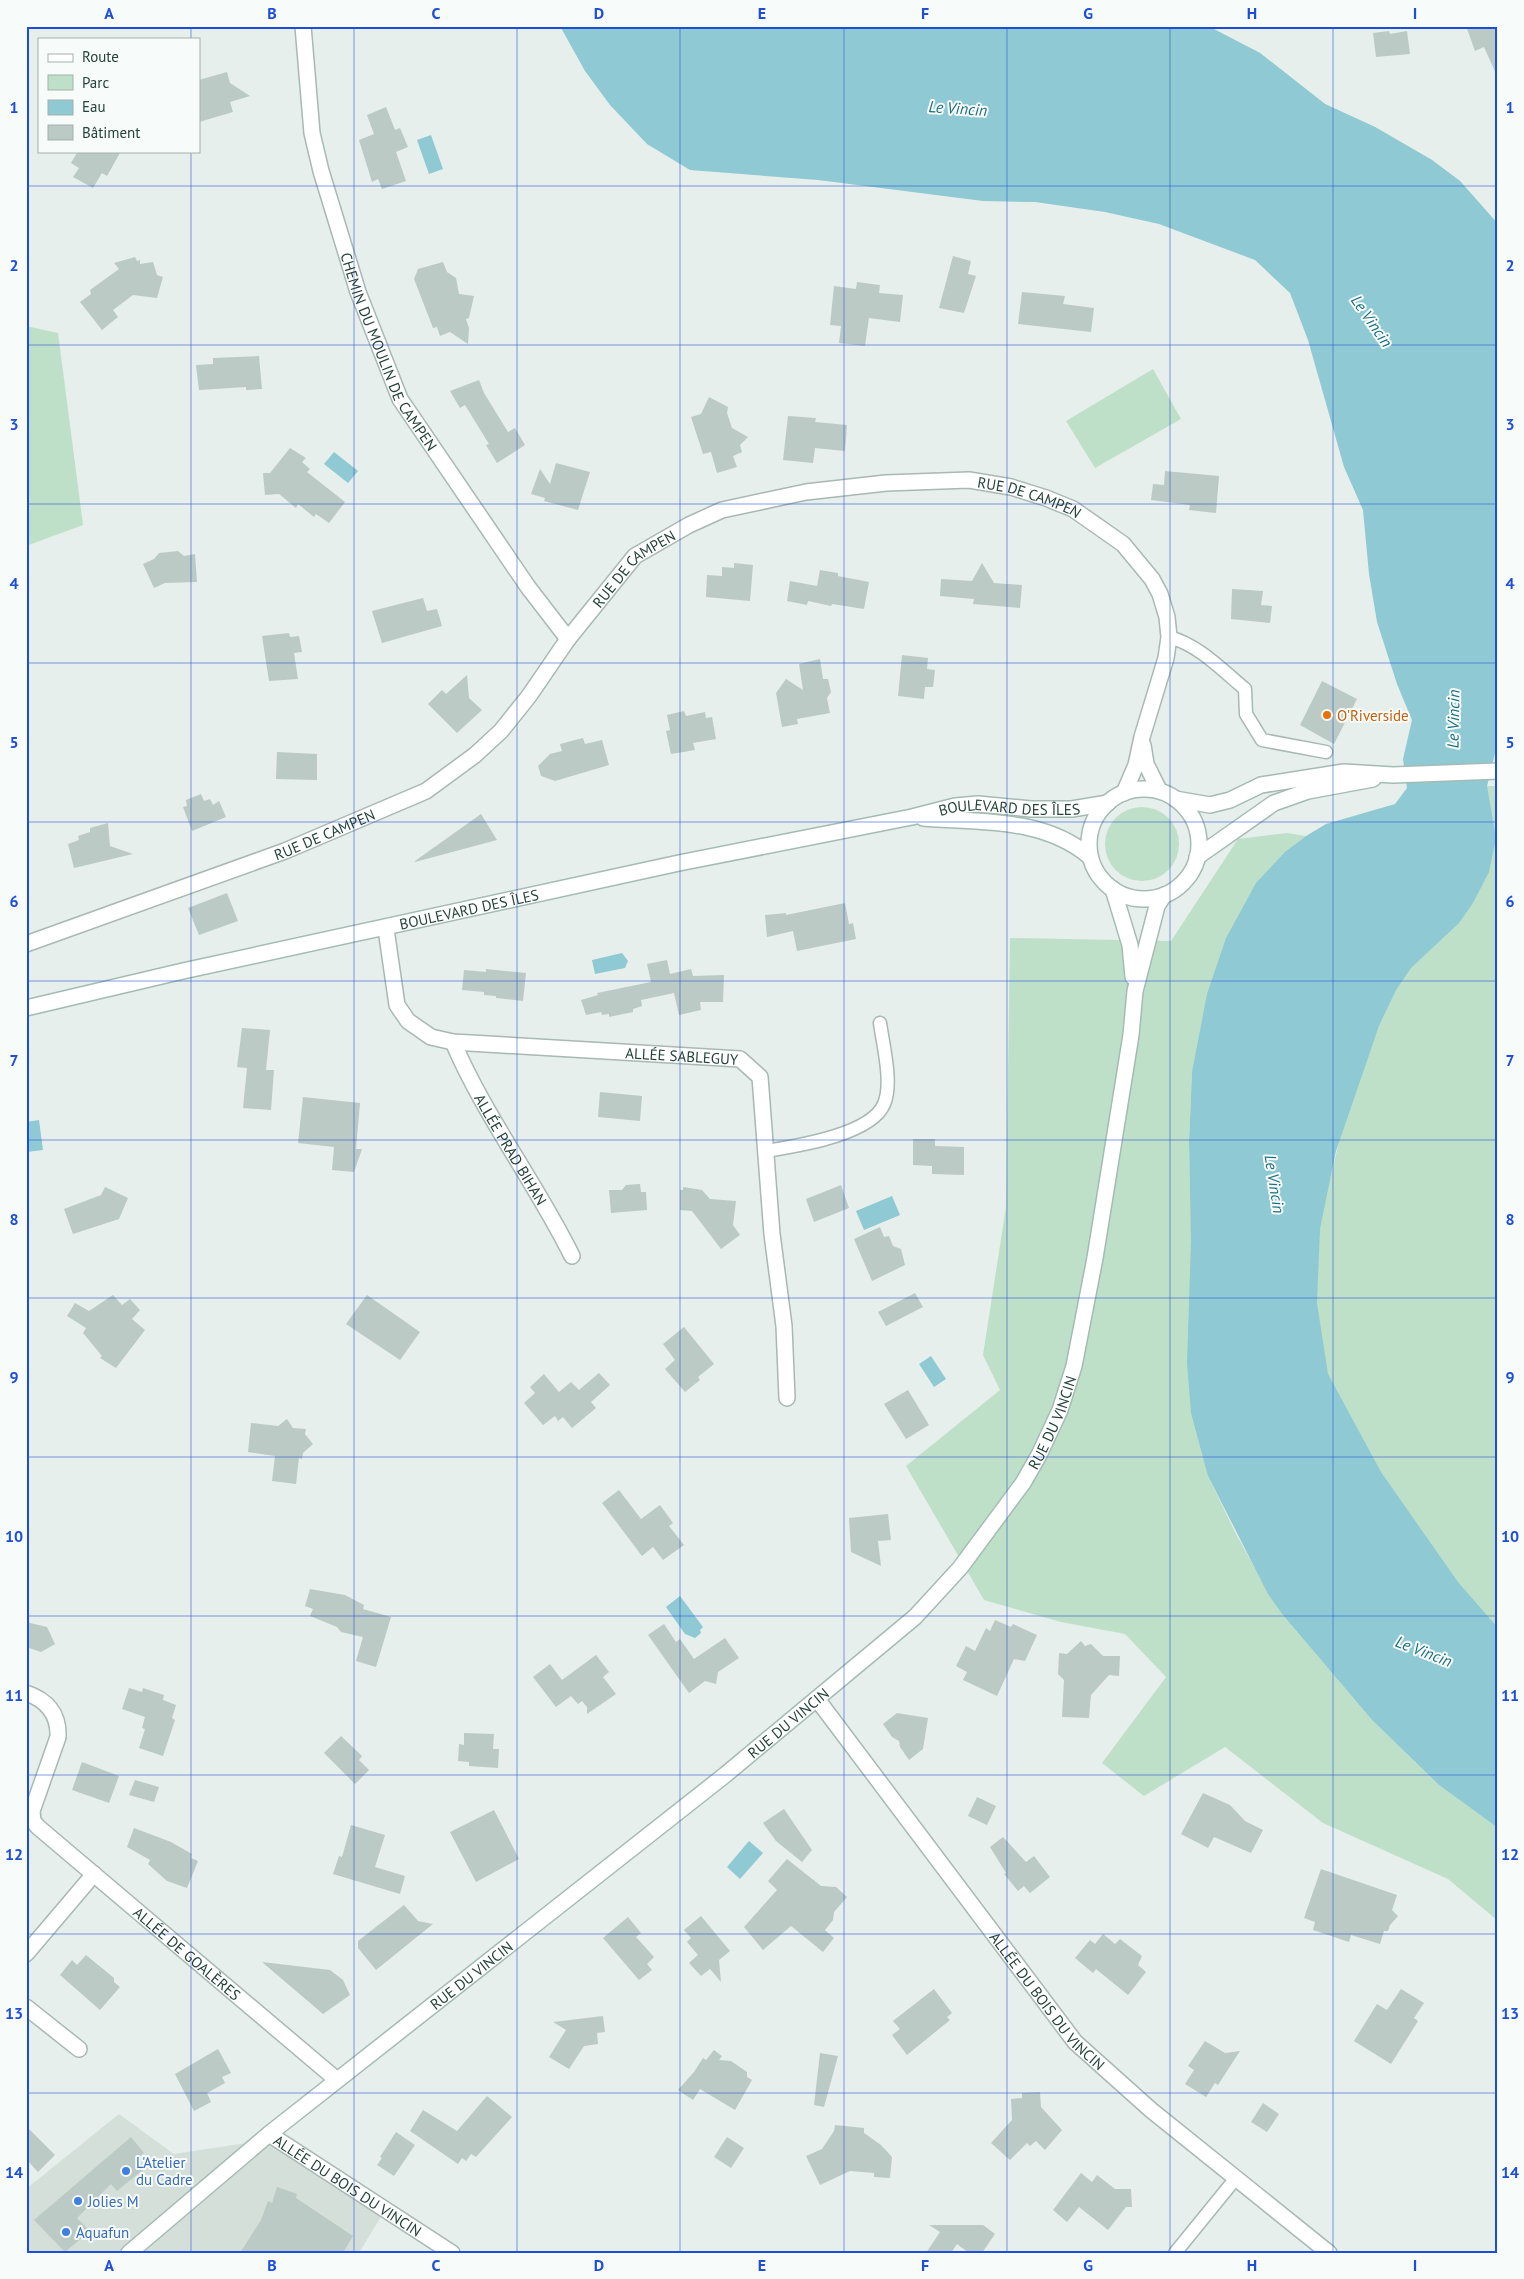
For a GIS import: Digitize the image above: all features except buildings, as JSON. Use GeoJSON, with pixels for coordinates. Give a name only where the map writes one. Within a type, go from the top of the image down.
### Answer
{"type":"FeatureCollection","features":[{"type":"Feature","properties":{"kind":"street","name":"CHEMIN DU MOULIN DE CAMPEN"},"geometry":{"type":"LineString","coordinates":[[302,26],[312,133],[321,171],[358,292],[400,399],[528,587],[568,639]]}},
{"type":"Feature","properties":{"kind":"street","name":"RUE DE CAMPEN"},"geometry":{"type":"LineString","coordinates":[[26,944],[285,851],[426,792],[476,755],[501,731],[529,696],[568,639],[635,556],[689,525],[722,510],[825,490],[930,480],[969,480],[1011,487],[1046,498],[1073,510],[1124,544],[1148,572],[1160,594],[1167,617],[1169,636],[1166,658],[1142,737],[1136,765],[1124,793]]}},
{"type":"Feature","properties":{"kind":"street","name":"RUE DE CAMPEN"},"geometry":{"type":"LineString","coordinates":[[1142,737],[1146,764],[1159,790]]}},
{"type":"Feature","properties":{"kind":"street"},"geometry":{"type":"LineString","coordinates":[[1175,799],[1210,805],[1230,800],[1261,785],[1344,772],[1393,775],[1498,771]]}},
{"type":"Feature","properties":{"kind":"street"},"geometry":{"type":"LineString","coordinates":[[1197,857],[1224,836],[1274,803],[1308,792],[1393,775]]}},
{"type":"Feature","properties":{"kind":"street"},"geometry":{"type":"LineString","coordinates":[[1159,790],[1175,799],[1187,811],[1195,825],[1198,841],[1197,857],[1185,880],[1164,895],[1146,899],[1129,897],[1113,889],[1102,880],[1089,856],[1089,840],[1092,826],[1098,813],[1108,802],[1124,793],[1159,790]]}},
{"type":"Feature","properties":{"kind":"street","name":"BOULEVARD DES ÎLES"},"geometry":{"type":"LineString","coordinates":[[26,1008],[184,971],[386,929],[697,859],[912,818],[955,806],[978,804],[1072,809],[1108,802]]}},
{"type":"Feature","properties":{"kind":"street","name":"BOULEVARD DES ÎLES"},"geometry":{"type":"LineString","coordinates":[[912,818],[1001,823],[1036,828],[1059,836],[1089,856]]}},
{"type":"Feature","properties":{"kind":"street","name":"RUE DU VINCIN"},"geometry":{"type":"LineString","coordinates":[[1113,889],[1130,945],[1134,991]]}},
{"type":"Feature","properties":{"kind":"street","name":"RUE DU VINCIN"},"geometry":{"type":"LineString","coordinates":[[129,2253],[269,2134],[725,1775],[915,1617],[960,1568],[1023,1483],[1039,1455],[1060,1410],[1074,1366],[1095,1258],[1130,1035],[1134,991],[1156,906],[1164,895]]}},
{"type":"Feature","properties":{"kind":"street","name":"ALLÉE SABLEGUY"},"geometry":{"type":"LineString","coordinates":[[386,929],[397,1005],[408,1021],[431,1038],[453,1042],[740,1059],[760,1077],[772,1234],[784,1326],[787,1398]]}},
{"type":"Feature","properties":{"kind":"street","name":"ALLÉE PRAD BIHAN"},"geometry":{"type":"LineString","coordinates":[[453,1042],[466,1072],[553,1218],[572,1256]]}},
{"type":"Feature","properties":{"kind":"street","name":"ALLÉE DE GOALÈRES"},"geometry":{"type":"LineString","coordinates":[[26,1693],[46,1703],[54,1714],[58,1727],[58,1737],[32,1811],[32,1829],[94,1874],[337,2080]]}},
{"type":"Feature","properties":{"kind":"street","name":"ALLÉE DU BOIS DU VINCIN"},"geometry":{"type":"LineString","coordinates":[[817,1698],[1075,2042],[1151,2110],[1329,2253]]}},
{"type":"Feature","properties":{"kind":"street"},"geometry":{"type":"LineString","coordinates":[[26,1954],[94,1874]]}},
{"type":"Feature","properties":{"kind":"street"},"geometry":{"type":"LineString","coordinates":[[26,2007],[79,2049]]}},
{"type":"Feature","properties":{"kind":"street","name":"ALLÉE DU BOIS DU VINCIN"},"geometry":{"type":"LineString","coordinates":[[269,2134],[452,2253]]}},
{"type":"Feature","properties":{"kind":"lane"},"geometry":{"type":"LineString","coordinates":[[1169,636],[1183,641],[1198,650],[1245,689],[1246,714],[1262,740],[1326,752]]}},
{"type":"Feature","properties":{"kind":"lane"},"geometry":{"type":"LineString","coordinates":[[766,1151],[814,1143],[865,1125],[884,1105],[888,1086],[880,1023]]}},
{"type":"Feature","properties":{"kind":"lane"},"geometry":{"type":"LineString","coordinates":[[1175,2253],[1236,2178]]}},
{"type":"Feature","properties":{"kind":"shaded area"},"geometry":{"type":"Polygon","coordinates":[[[119,2114],[174,2154],[265,2140],[382,2215],[359,2253],[26,2253],[26,2189],[119,2114]]]}},
{"type":"Feature","properties":{"kind":"green space"},"geometry":{"type":"Polygon","coordinates":[[[1208,26],[1260,53],[1325,104],[1375,127],[1432,160],[1460,181],[1498,224],[1498,722],[1487,786],[1498,786],[1498,1791],[1208,1476],[1235,1532],[1282,1614],[1372,1720],[1439,1785],[1498,1828],[1498,1921],[1448,1879],[1323,1823],[1225,1747],[1144,1796],[1102,1763],[1166,1677],[1125,1634],[1061,1622],[984,1600],[906,1466],[1000,1390],[983,1355],[1006,1207],[1010,938],[1171,941],[1238,839],[1287,833],[1306,836],[1286,851],[1192,1072],[1189,1142],[1190,1188],[1412,820],[1431,732],[1393,603],[1208,26]],[[1392,999],[1333,1119],[1327,1192],[1343,1125],[1379,1026],[1392,999]]]}},
{"type":"Feature","properties":{"kind":"green space"},"geometry":{"type":"Polygon","coordinates":[[[26,326],[58,333],[83,525],[26,546],[26,326]]]}},
{"type":"Feature","properties":{"kind":"green space"},"geometry":{"type":"Polygon","coordinates":[[[1153,369],[1181,419],[1095,468],[1066,421],[1153,369]]]}},
{"type":"Feature","properties":{"kind":"green space"},"geometry":{"type":"Polygon","coordinates":[[[1142,807],[1156,810],[1168,818],[1176,830],[1179,844],[1176,858],[1168,870],[1156,878],[1142,881],[1128,878],[1116,870],[1108,858],[1105,844],[1108,830],[1116,818],[1128,810],[1142,807]]]}},
{"type":"Feature","properties":{"kind":"water","name":"Le Vincin"},"geometry":{"type":"Polygon","coordinates":[[[560,26],[1208,26],[1260,53],[1325,104],[1375,127],[1432,160],[1460,181],[1498,224],[1498,741],[1487,786],[1496,838],[1489,872],[1473,903],[1459,923],[1411,968],[1396,990],[1379,1026],[1336,1151],[1320,1229],[1317,1303],[1328,1374],[1381,1472],[1458,1582],[1498,1628],[1498,1828],[1439,1785],[1372,1720],[1282,1614],[1268,1594],[1208,1476],[1191,1413],[1187,1363],[1191,1241],[1189,1142],[1192,1072],[1207,994],[1226,938],[1256,883],[1286,851],[1326,824],[1395,804],[1407,788],[1403,759],[1412,720],[1397,684],[1377,622],[1369,574],[1363,510],[1344,467],[1308,340],[1290,293],[1255,260],[1159,224],[1105,212],[1035,202],[983,201],[818,180],[690,170],[647,144],[610,105],[585,71],[560,26]]]}},
{"type":"Feature","properties":{"kind":"water"},"geometry":{"type":"Polygon","coordinates":[[[431,135],[443,169],[429,174],[417,140],[431,135]]]}},
{"type":"Feature","properties":{"kind":"water"},"geometry":{"type":"Polygon","coordinates":[[[334,452],[358,471],[348,483],[324,464],[334,452]]]}},
{"type":"Feature","properties":{"kind":"water"},"geometry":{"type":"Polygon","coordinates":[[[622,953],[628,961],[625,968],[595,974],[592,960],[622,953]]]}},
{"type":"Feature","properties":{"kind":"water"},"geometry":{"type":"Polygon","coordinates":[[[39,1120],[43,1150],[27,1152],[26,1122],[39,1120]]]}},
{"type":"Feature","properties":{"kind":"water"},"geometry":{"type":"Polygon","coordinates":[[[892,1196],[900,1215],[864,1230],[856,1211],[892,1196]]]}},
{"type":"Feature","properties":{"kind":"water"},"geometry":{"type":"Polygon","coordinates":[[[931,1356],[946,1379],[934,1387],[919,1364],[931,1356]]]}},
{"type":"Feature","properties":{"kind":"water"},"geometry":{"type":"Polygon","coordinates":[[[680,1596],[703,1627],[700,1630],[701,1633],[695,1638],[685,1634],[666,1607],[680,1596]]]}},
{"type":"Feature","properties":{"kind":"water"},"geometry":{"type":"Polygon","coordinates":[[[749,1841],[763,1853],[740,1879],[727,1867],[749,1841]]]}},
{"type":"Feature","properties":{"kind":"place","name":"O'Riverside"},"geometry":{"type":"Point","coordinates":[1327,715]}},
{"type":"Feature","properties":{"kind":"place","name":"L'Atelier du Cadre"},"geometry":{"type":"Point","coordinates":[126,2171]}},
{"type":"Feature","properties":{"kind":"place","name":"Jolies M"},"geometry":{"type":"Point","coordinates":[78,2201]}},
{"type":"Feature","properties":{"kind":"place","name":"Aquafun"},"geometry":{"type":"Point","coordinates":[66,2232]}}]}
